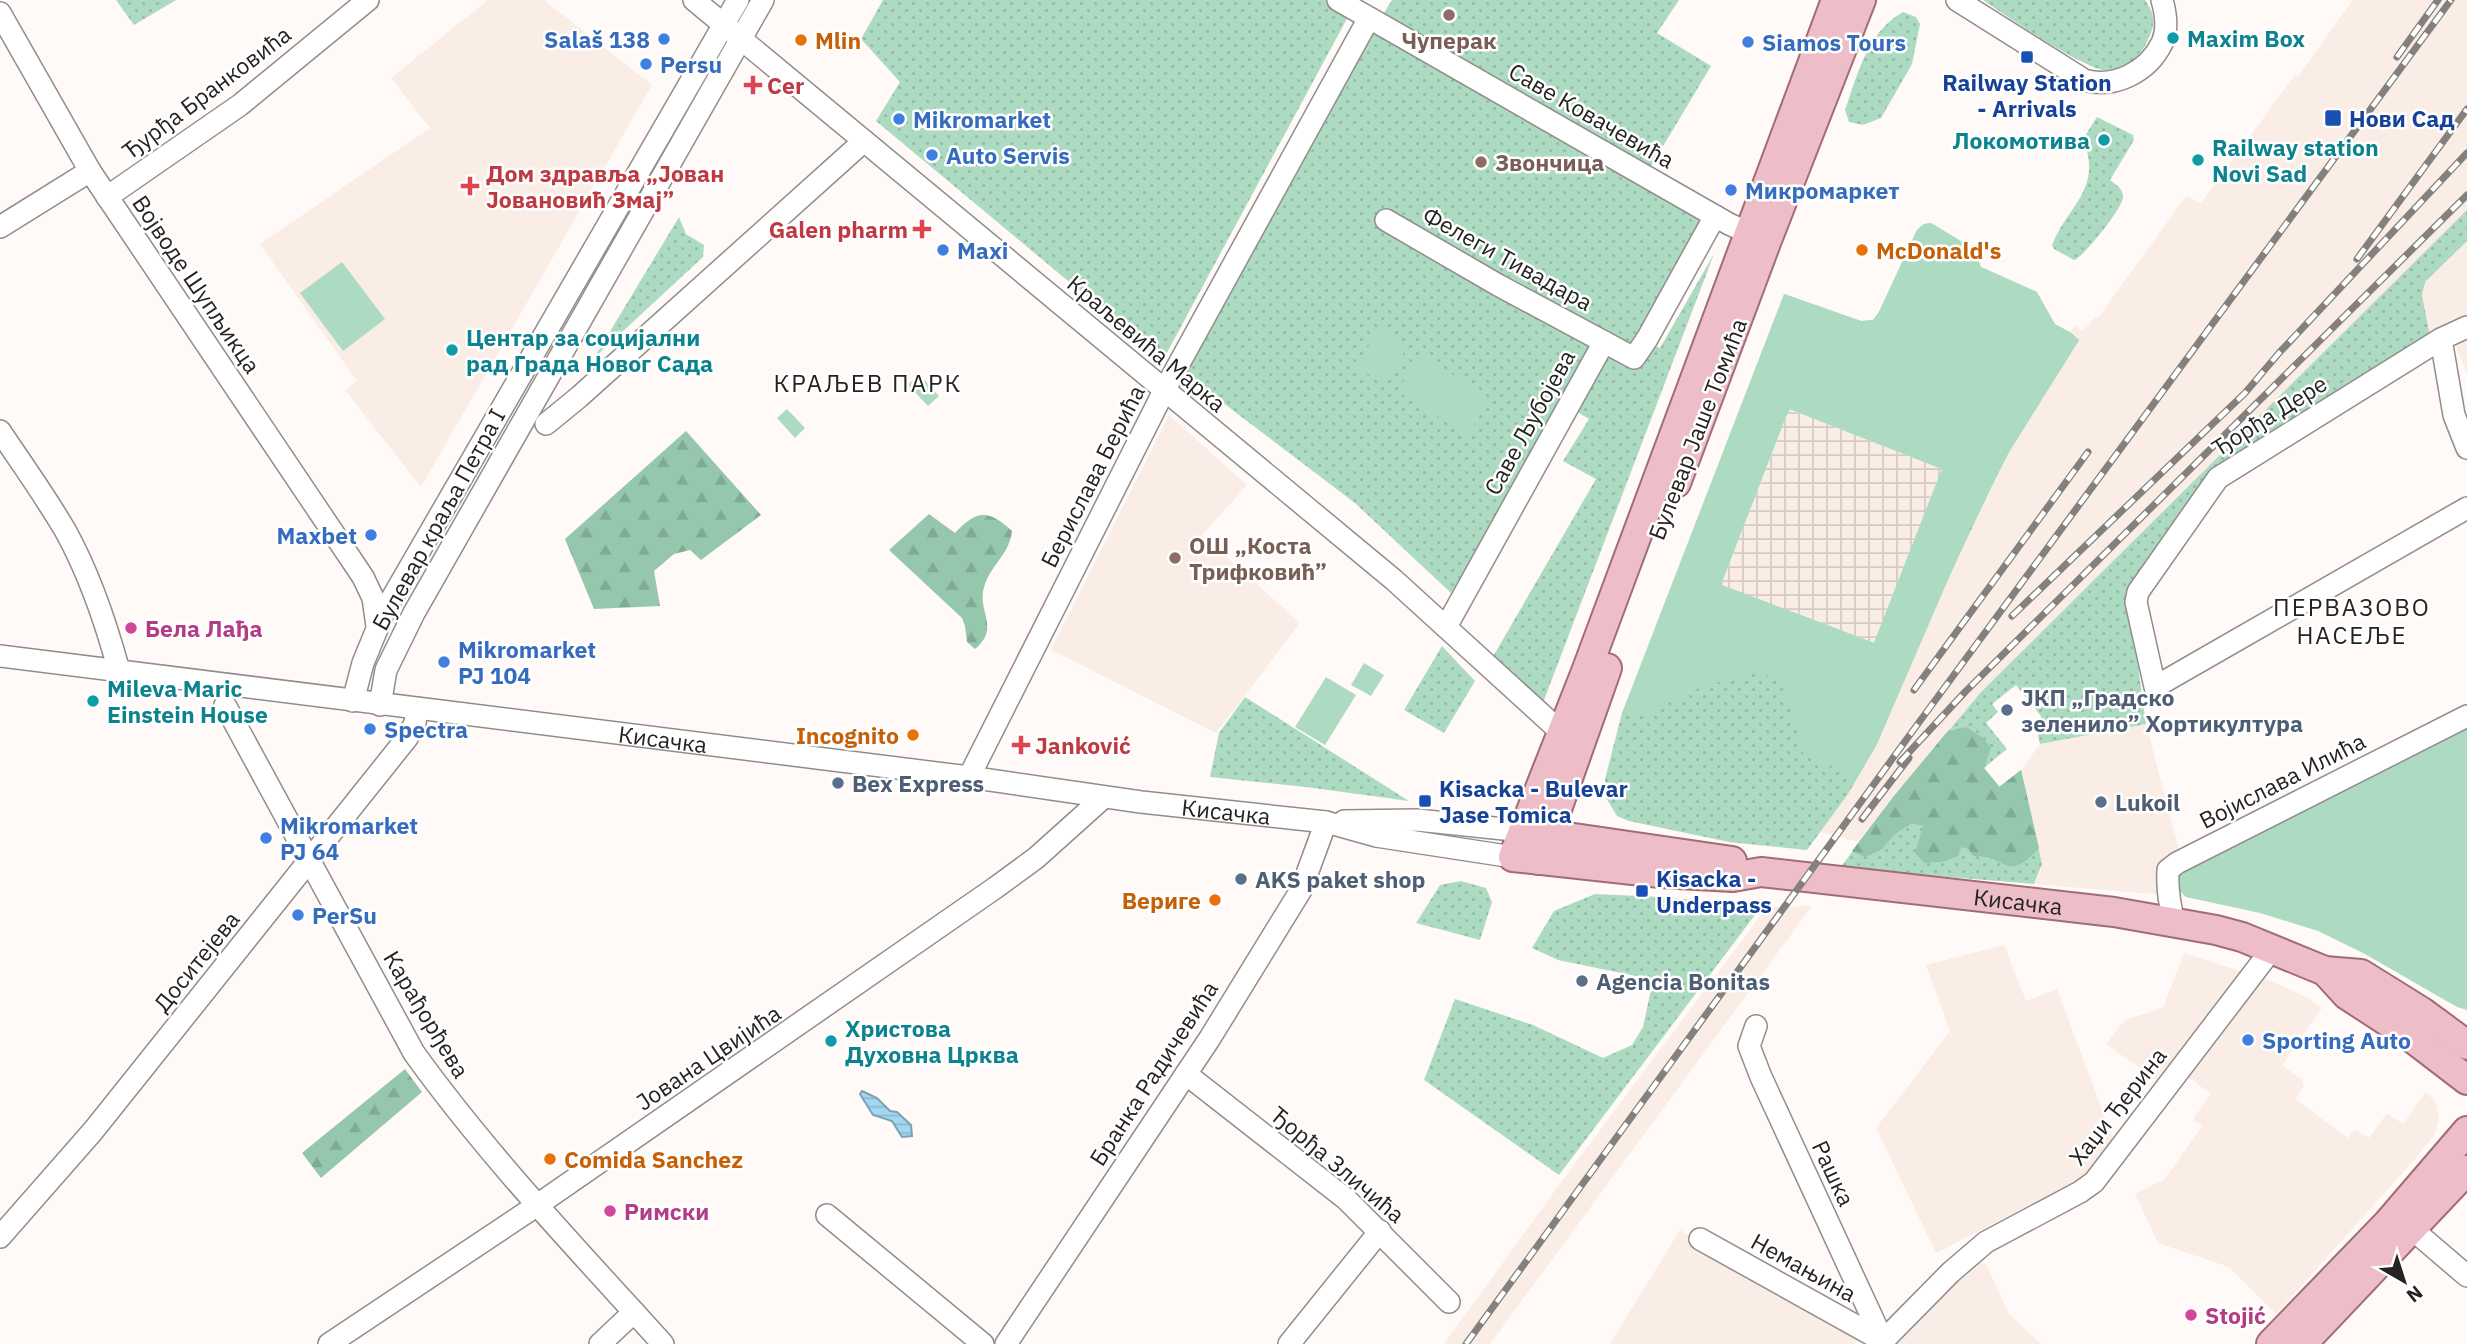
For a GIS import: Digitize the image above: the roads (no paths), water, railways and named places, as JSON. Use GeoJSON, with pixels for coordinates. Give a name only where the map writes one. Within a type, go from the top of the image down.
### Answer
{"type":"FeatureCollection","features":[{"type":"Feature","properties":{"kind":"main road","name":"Булевар Јаше Томића"},"geometry":{"type":"LineString","coordinates":[[1536,832],[1561,732],[1587,669],[1836,0]]}},
{"type":"Feature","properties":{"kind":"main road","name":"Булевар Јаше Томића"},"geometry":{"type":"LineString","coordinates":[[1526,859],[1602,683],[1767,240],[1861,0]]}},
{"type":"Feature","properties":{"kind":"main road","name":"Кисачка"},"geometry":{"type":"LineString","coordinates":[[1536,832],[1738,862],[1761,872]]}},
{"type":"Feature","properties":{"kind":"main road","name":"Кисачка"},"geometry":{"type":"LineString","coordinates":[[1526,859],[1733,877],[1761,872],[2114,912],[2174,921],[2242,937],[2325,971]]}},
{"type":"Feature","properties":{"kind":"main road"},"geometry":{"type":"LineString","coordinates":[[2325,971],[2361,974],[2422,1012],[2467,1045]]}},
{"type":"Feature","properties":{"kind":"main road"},"geometry":{"type":"LineString","coordinates":[[2325,971],[2347,995],[2407,1034],[2467,1080]]}},
{"type":"Feature","properties":{"kind":"main road"},"geometry":{"type":"LineString","coordinates":[[2271,1344],[2388,1223],[2467,1132]]}},
{"type":"Feature","properties":{"kind":"main road"},"geometry":{"type":"LineString","coordinates":[[2302,1344],[2467,1170]]}},
{"type":"Feature","properties":{"kind":"street","name":"Краљевића Марка"},"geometry":{"type":"LineString","coordinates":[[694,0],[1394,580],[1561,732]]}},
{"type":"Feature","properties":{"kind":"street","name":"Булевар краља Петра I"},"geometry":{"type":"LineString","coordinates":[[353,701],[377,626],[738,0]]}},
{"type":"Feature","properties":{"kind":"street","name":"Булевар краља Петра I"},"geometry":{"type":"LineString","coordinates":[[380,705],[386,670],[414,612],[763,0]]}},
{"type":"Feature","properties":{"kind":"street","name":"Саве Ковачевића"},"geometry":{"type":"LineString","coordinates":[[1338,0],[1749,233]]}},
{"type":"Feature","properties":{"kind":"street"},"geometry":{"type":"LineString","coordinates":[[1957,0],[2084,80],[2097,84],[2127,77],[2150,59],[2162,43],[2166,24],[2162,0]]}},
{"type":"Feature","properties":{"kind":"street","name":"Ђурђа Бранковића"},"geometry":{"type":"LineString","coordinates":[[107,197],[240,106],[357,3]]}},
{"type":"Feature","properties":{"kind":"street","name":"Војводе Шупљикца"},"geometry":{"type":"LineString","coordinates":[[0,13],[90,171],[363,578],[373,598],[377,626]]}},
{"type":"Feature","properties":{"kind":"street","name":"Берислава Берића"},"geometry":{"type":"LineString","coordinates":[[969,777],[1164,391],[1369,18]]}},
{"type":"Feature","properties":{"kind":"street"},"geometry":{"type":"LineString","coordinates":[[546,424],[864,141]]}},
{"type":"Feature","properties":{"kind":"street"},"geometry":{"type":"LineString","coordinates":[[0,227],[90,171]]}},
{"type":"Feature","properties":{"kind":"street","name":"Саве Љубојева"},"geometry":{"type":"LineString","coordinates":[[1447,627],[1604,342],[1634,358],[1639,353],[1715,216]]}},
{"type":"Feature","properties":{"kind":"street","name":"Фелеги Тивадара"},"geometry":{"type":"LineString","coordinates":[[1386,220],[1604,342]]}},
{"type":"Feature","properties":{"kind":"street","name":"Ђорђа Дере"},"geometry":{"type":"LineString","coordinates":[[2467,327],[2441,339],[2218,478],[2138,592],[2136,601],[2155,687],[2467,508]]}},
{"type":"Feature","properties":{"kind":"street"},"geometry":{"type":"LineString","coordinates":[[2441,339],[2454,415],[2467,448]]}},
{"type":"Feature","properties":{"kind":"street"},"geometry":{"type":"LineString","coordinates":[[0,431],[66,532],[101,615],[118,671]]}},
{"type":"Feature","properties":{"kind":"street"},"geometry":{"type":"LineString","coordinates":[[363,578],[383,585],[406,575]]}},
{"type":"Feature","properties":{"kind":"street","name":"Кисачка"},"geometry":{"type":"LineString","coordinates":[[0,656],[969,777],[1104,797],[1326,822],[1376,836],[1526,859]]}},
{"type":"Feature","properties":{"kind":"street","name":"Карађорђева"},"geometry":{"type":"LineString","coordinates":[[225,705],[414,1053],[449,1101],[537,1206],[663,1344]]}},
{"type":"Feature","properties":{"kind":"street","name":"Доситејева"},"geometry":{"type":"LineString","coordinates":[[0,1237],[93,1131],[407,738],[415,723],[417,709]]}},
{"type":"Feature","properties":{"kind":"street","name":"Војислава Илића"},"geometry":{"type":"LineString","coordinates":[[2174,921],[2168,898],[2168,870],[2177,863],[2467,716]]}},
{"type":"Feature","properties":{"kind":"street","name":"Јована Цвијића"},"geometry":{"type":"LineString","coordinates":[[329,1344],[537,1206],[996,888],[1036,858],[1104,797]]}},
{"type":"Feature","properties":{"kind":"street","name":"Кисачка"},"geometry":{"type":"LineString","coordinates":[[1326,822],[1376,819],[1536,832]]}},
{"type":"Feature","properties":{"kind":"street","name":"Бранка Радичевића"},"geometry":{"type":"LineString","coordinates":[[1006,1344],[1186,1074],[1301,890],[1326,822]]}},
{"type":"Feature","properties":{"kind":"street","name":"Хаџи Ђерина"},"geometry":{"type":"LineString","coordinates":[[1882,1342],[1951,1272],[1986,1242],[2094,1182],[2272,949]]}},
{"type":"Feature","properties":{"kind":"street","name":"Рашка"},"geometry":{"type":"LineString","coordinates":[[1756,1026],[1749,1046],[1761,1077],[1882,1342]]}},
{"type":"Feature","properties":{"kind":"street","name":"Ђорђа Зличића"},"geometry":{"type":"LineString","coordinates":[[1186,1074],[1346,1199],[1449,1302]]}},
{"type":"Feature","properties":{"kind":"street"},"geometry":{"type":"LineString","coordinates":[[827,1215],[983,1344]]}},
{"type":"Feature","properties":{"kind":"street"},"geometry":{"type":"LineString","coordinates":[[2412,1229],[2467,1276]]}},
{"type":"Feature","properties":{"kind":"street"},"geometry":{"type":"LineString","coordinates":[[1289,1344],[1380,1231]]}},
{"type":"Feature","properties":{"kind":"street","name":"Немањина"},"geometry":{"type":"LineString","coordinates":[[1700,1239],[1882,1342]]}},
{"type":"Feature","properties":{"kind":"street"},"geometry":{"type":"LineString","coordinates":[[600,1344],[634,1312]]}},
{"type":"Feature","properties":{"kind":"water"},"geometry":{"type":"Polygon","coordinates":[[[862,1091],[877,1098],[890,1111],[897,1112],[911,1125],[912,1136],[902,1137],[892,1121],[873,1115],[860,1094],[862,1091]]]}},
{"type":"Feature","properties":{"kind":"railway"},"geometry":{"type":"LineString","coordinates":[[2397,57],[2438,0]]}},
{"type":"Feature","properties":{"kind":"railway"},"geometry":{"type":"LineString","coordinates":[[1466,1344],[1917,725],[2451,0]]}},
{"type":"Feature","properties":{"kind":"railway"},"geometry":{"type":"LineString","coordinates":[[2357,259],[2467,109]]}},
{"type":"Feature","properties":{"kind":"railway"},"geometry":{"type":"LineString","coordinates":[[2012,616],[2245,393],[2279,353],[2467,153]]}},
{"type":"Feature","properties":{"kind":"railway"},"geometry":{"type":"LineString","coordinates":[[1900,762],[1965,692],[2467,195]]}},
{"type":"Feature","properties":{"kind":"railway"},"geometry":{"type":"LineString","coordinates":[[1914,690],[2088,452]]}},
{"type":"Feature","properties":{"kind":"railway"},"geometry":{"type":"LineString","coordinates":[[1862,819],[1909,758]]}},
{"type":"Feature","properties":{"kind":"place","name":"Чуперак"},"geometry":{"type":"Point","coordinates":[1449,15]}},
{"type":"Feature","properties":{"kind":"place","name":"Maxim Box"},"geometry":{"type":"Point","coordinates":[2173,38]}},
{"type":"Feature","properties":{"kind":"place","name":"Salaš 138"},"geometry":{"type":"Point","coordinates":[664,39]}},
{"type":"Feature","properties":{"kind":"place","name":"Mlin"},"geometry":{"type":"Point","coordinates":[801,40]}},
{"type":"Feature","properties":{"kind":"place","name":"Siamos Tours"},"geometry":{"type":"Point","coordinates":[1748,42]}},
{"type":"Feature","properties":{"kind":"place","name":"Railway Station - Arrivals"},"geometry":{"type":"Point","coordinates":[2027,57]}},
{"type":"Feature","properties":{"kind":"place","name":"Persu"},"geometry":{"type":"Point","coordinates":[646,64]}},
{"type":"Feature","properties":{"kind":"place","name":"Cer"},"geometry":{"type":"Point","coordinates":[753,85]}},
{"type":"Feature","properties":{"kind":"place","name":"Нови Сад"},"geometry":{"type":"Point","coordinates":[2333,118]}},
{"type":"Feature","properties":{"kind":"place","name":"Mikromarket"},"geometry":{"type":"Point","coordinates":[899,119]}},
{"type":"Feature","properties":{"kind":"place","name":"Локомотива"},"geometry":{"type":"Point","coordinates":[2104,140]}},
{"type":"Feature","properties":{"kind":"place","name":"Auto Servis"},"geometry":{"type":"Point","coordinates":[932,155]}},
{"type":"Feature","properties":{"kind":"place","name":"Railway station Novi Sad"},"geometry":{"type":"Point","coordinates":[2198,160]}},
{"type":"Feature","properties":{"kind":"place","name":"Звончица"},"geometry":{"type":"Point","coordinates":[1481,162]}},
{"type":"Feature","properties":{"kind":"place","name":"Дом здравља „Јован Јовановић Змај”"},"geometry":{"type":"Point","coordinates":[470,186]}},
{"type":"Feature","properties":{"kind":"place","name":"Микромаркет"},"geometry":{"type":"Point","coordinates":[1731,190]}},
{"type":"Feature","properties":{"kind":"place","name":"Galen pharm"},"geometry":{"type":"Point","coordinates":[922,229]}},
{"type":"Feature","properties":{"kind":"place","name":"Maxi"},"geometry":{"type":"Point","coordinates":[943,250]}},
{"type":"Feature","properties":{"kind":"place","name":"McDonald's"},"geometry":{"type":"Point","coordinates":[1862,250]}},
{"type":"Feature","properties":{"kind":"place","name":"Центар за социјални рад Града Новог Сада"},"geometry":{"type":"Point","coordinates":[452,350]}},
{"type":"Feature","properties":{"kind":"place","name":"Maxbet"},"geometry":{"type":"Point","coordinates":[371,535]}},
{"type":"Feature","properties":{"kind":"place","name":"ОШ „Коста Трифковић”"},"geometry":{"type":"Point","coordinates":[1175,558]}},
{"type":"Feature","properties":{"kind":"place","name":"Бела Лађа"},"geometry":{"type":"Point","coordinates":[131,628]}},
{"type":"Feature","properties":{"kind":"place","name":"Mikromarket PJ 104"},"geometry":{"type":"Point","coordinates":[444,662]}},
{"type":"Feature","properties":{"kind":"place","name":"Mileva Maric Einstein House"},"geometry":{"type":"Point","coordinates":[93,701]}},
{"type":"Feature","properties":{"kind":"place","name":"ЈКП „Градско зеленило” Хортикултура"},"geometry":{"type":"Point","coordinates":[2007,710]}},
{"type":"Feature","properties":{"kind":"place","name":"Spectra"},"geometry":{"type":"Point","coordinates":[370,729]}},
{"type":"Feature","properties":{"kind":"place","name":"Incognito"},"geometry":{"type":"Point","coordinates":[913,735]}},
{"type":"Feature","properties":{"kind":"place","name":"Janković"},"geometry":{"type":"Point","coordinates":[1021,745]}},
{"type":"Feature","properties":{"kind":"place","name":"Bex Express"},"geometry":{"type":"Point","coordinates":[838,783]}},
{"type":"Feature","properties":{"kind":"place","name":"Kisacka - Bulevar Jase Tomica"},"geometry":{"type":"Point","coordinates":[1425,801]}},
{"type":"Feature","properties":{"kind":"place","name":"Lukoil"},"geometry":{"type":"Point","coordinates":[2101,802]}},
{"type":"Feature","properties":{"kind":"place","name":"Mikromarket PJ 64"},"geometry":{"type":"Point","coordinates":[266,838]}},
{"type":"Feature","properties":{"kind":"place","name":"AKS paket shop"},"geometry":{"type":"Point","coordinates":[1241,879]}},
{"type":"Feature","properties":{"kind":"place","name":"Kisacka - Underpass"},"geometry":{"type":"Point","coordinates":[1642,891]}},
{"type":"Feature","properties":{"kind":"place","name":"Вериге"},"geometry":{"type":"Point","coordinates":[1215,900]}},
{"type":"Feature","properties":{"kind":"place","name":"PerSu"},"geometry":{"type":"Point","coordinates":[298,915]}},
{"type":"Feature","properties":{"kind":"place","name":"Agencia Bonitas"},"geometry":{"type":"Point","coordinates":[1582,981]}},
{"type":"Feature","properties":{"kind":"place","name":"Sporting Auto"},"geometry":{"type":"Point","coordinates":[2248,1040]}},
{"type":"Feature","properties":{"kind":"place","name":"Христова Духовна Црква"},"geometry":{"type":"Point","coordinates":[831,1041]}},
{"type":"Feature","properties":{"kind":"place","name":"Comida Sanchez"},"geometry":{"type":"Point","coordinates":[550,1159]}},
{"type":"Feature","properties":{"kind":"place","name":"Римски"},"geometry":{"type":"Point","coordinates":[610,1211]}},
{"type":"Feature","properties":{"kind":"place","name":"Stojić"},"geometry":{"type":"Point","coordinates":[2191,1315]}},
{"type":"Feature","properties":{"kind":"district","name":"КРАЉЕВ ПАРК"},"geometry":{"type":"Point","coordinates":[868,383]}},
{"type":"Feature","properties":{"kind":"district","name":"ПЕРВАЗОВО НАСЕЉЕ"},"geometry":{"type":"Point","coordinates":[2352,621]}}]}
